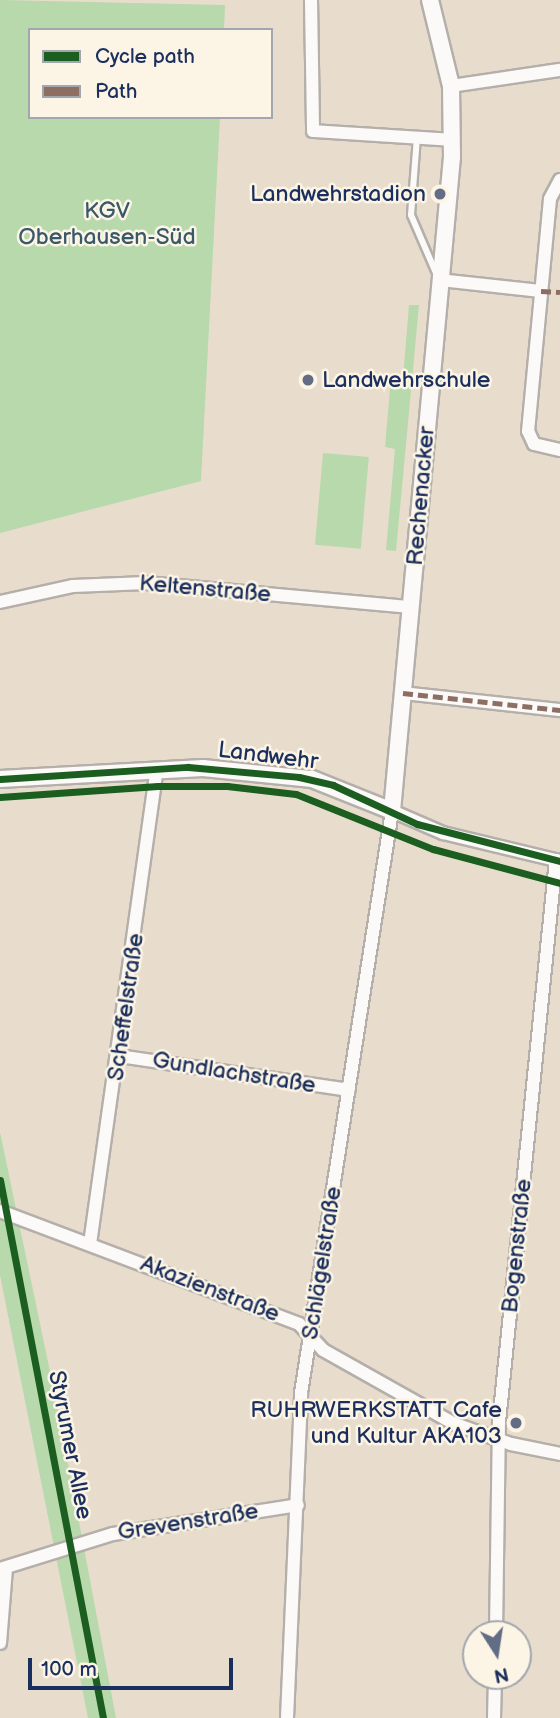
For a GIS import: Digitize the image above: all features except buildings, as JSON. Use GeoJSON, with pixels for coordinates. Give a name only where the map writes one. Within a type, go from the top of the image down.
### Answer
{"type":"FeatureCollection","features":[{"type":"Feature","properties":{"kind":"street"},"geometry":{"type":"LineString","coordinates":[[311,0],[313,131],[452,140]]}},
{"type":"Feature","properties":{"kind":"street","name":"Rechenacker"},"geometry":{"type":"LineString","coordinates":[[392,811],[452,140],[451,86],[430,0]]}},
{"type":"Feature","properties":{"kind":"street"},"geometry":{"type":"LineString","coordinates":[[451,86],[560,70]]}},
{"type":"Feature","properties":{"kind":"street"},"geometry":{"type":"LineString","coordinates":[[560,180],[551,190],[529,435],[539,447],[560,450]]}},
{"type":"Feature","properties":{"kind":"street"},"geometry":{"type":"LineString","coordinates":[[440,281],[541,291]]}},
{"type":"Feature","properties":{"kind":"street","name":"Keltenstraße"},"geometry":{"type":"LineString","coordinates":[[0,602],[73,586],[146,583],[411,607]]}},
{"type":"Feature","properties":{"kind":"street"},"geometry":{"type":"LineString","coordinates":[[403,694],[560,710]]}},
{"type":"Feature","properties":{"kind":"street","name":"Landwehr"},"geometry":{"type":"LineString","coordinates":[[0,779],[203,768],[312,779],[443,833],[558,860]]}},
{"type":"Feature","properties":{"kind":"street","name":"Scheffelstraße"},"geometry":{"type":"LineString","coordinates":[[90,1244],[119,1056],[157,769]]}},
{"type":"Feature","properties":{"kind":"street","name":"Schlägelstraße"},"geometry":{"type":"LineString","coordinates":[[287,1718],[298,1505],[300,1400],[392,811]]}},
{"type":"Feature","properties":{"kind":"street","name":"Bogenstraße"},"geometry":{"type":"LineString","coordinates":[[496,1620],[498,1437],[558,860]]}},
{"type":"Feature","properties":{"kind":"street","name":"Gundlachstraße"},"geometry":{"type":"LineString","coordinates":[[119,1056],[349,1090]]}},
{"type":"Feature","properties":{"kind":"street","name":"Akazienstraße"},"geometry":{"type":"LineString","coordinates":[[0,1211],[299,1324],[323,1350],[473,1432],[560,1454]]}},
{"type":"Feature","properties":{"kind":"street","name":"Grevenstraße"},"geometry":{"type":"LineString","coordinates":[[3,1568],[113,1534],[298,1505]]}},
{"type":"Feature","properties":{"kind":"street"},"geometry":{"type":"LineString","coordinates":[[0,1643],[3,1568]]}},
{"type":"Feature","properties":{"kind":"street"},"geometry":{"type":"LineString","coordinates":[[494,1718],[495,1690]]}},
{"type":"Feature","properties":{"kind":"lane"},"geometry":{"type":"LineString","coordinates":[[417,137],[411,215],[440,281]]}},
{"type":"Feature","properties":{"kind":"green space","name":"KGV Oberhausen-Süd"},"geometry":{"type":"Polygon","coordinates":[[[0,0],[225,5],[224,28],[28,28],[28,119],[220,119],[201,481],[0,533],[0,0]]]}},
{"type":"Feature","properties":{"kind":"green space"},"geometry":{"type":"Polygon","coordinates":[[[409,305],[419,305],[396,551],[386,550],[395,449],[385,447],[391,377],[403,378],[409,305]]]}},
{"type":"Feature","properties":{"kind":"green space"},"geometry":{"type":"Polygon","coordinates":[[[323,453],[369,457],[361,549],[315,545],[323,453]]]}},
{"type":"Feature","properties":{"kind":"green space"},"geometry":{"type":"Polygon","coordinates":[[[0,1132],[57,1405],[116,1718],[88,1718],[0,1275],[0,1132]]]}},
{"type":"Feature","properties":{"kind":"marked path"},"geometry":{"type":"LineString","coordinates":[[541,291],[560,292]]}},
{"type":"Feature","properties":{"kind":"marked path"},"geometry":{"type":"LineString","coordinates":[[403,693],[560,710]]}},
{"type":"Feature","properties":{"kind":"cycle path"},"geometry":{"type":"LineString","coordinates":[[0,779],[188,767],[299,777],[333,785],[417,824],[560,861]]}},
{"type":"Feature","properties":{"kind":"cycle path"},"geometry":{"type":"LineString","coordinates":[[0,797],[158,786],[227,786],[296,794],[433,849],[560,883]]}},
{"type":"Feature","properties":{"kind":"cycle path","name":"Styrumer Allee"},"geometry":{"type":"LineString","coordinates":[[0,1180],[103,1718]]}},
{"type":"Feature","properties":{"kind":"place","name":"Landwehrstadion"},"geometry":{"type":"Point","coordinates":[440,194]}},
{"type":"Feature","properties":{"kind":"place","name":"Landwehrschule"},"geometry":{"type":"Point","coordinates":[308,380]}},
{"type":"Feature","properties":{"kind":"place","name":"RUHRWERKSTATT Cafe und Kultur AKA103"},"geometry":{"type":"Point","coordinates":[516,1423]}}]}
